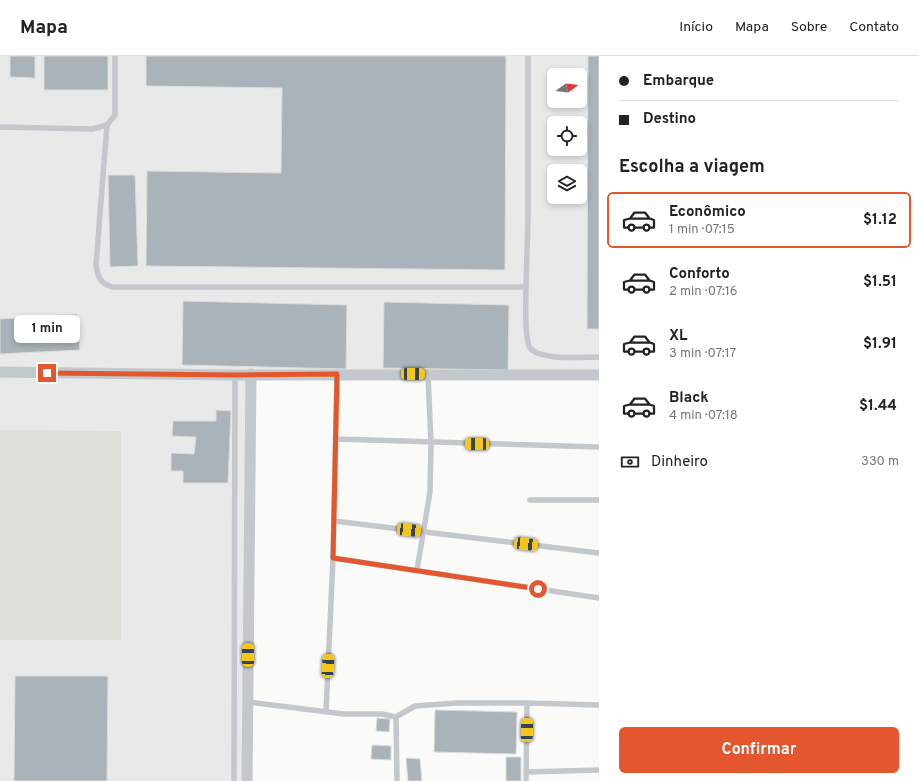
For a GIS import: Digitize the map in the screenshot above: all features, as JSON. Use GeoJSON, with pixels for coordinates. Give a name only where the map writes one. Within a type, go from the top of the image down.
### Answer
{"type":"FeatureCollection","features":[{"type":"Feature","properties":{"kind":"street"},"geometry":{"type":"LineString","coordinates":[[0,372],[235,375],[599,375]]}},
{"type":"Feature","properties":{"kind":"street"},"geometry":{"type":"LineString","coordinates":[[247,781],[251,374]]}},
{"type":"Feature","properties":{"kind":"lane"},"geometry":{"type":"LineString","coordinates":[[115,56],[115,115],[107,125],[96,265],[98,276],[105,284],[112,287],[526,287]]}},
{"type":"Feature","properties":{"kind":"lane"},"geometry":{"type":"LineString","coordinates":[[528,56],[527,337],[530,348],[537,354],[548,356],[599,357]]}},
{"type":"Feature","properties":{"kind":"lane"},"geometry":{"type":"LineString","coordinates":[[0,126],[92,129],[107,125]]}},
{"type":"Feature","properties":{"kind":"lane"},"geometry":{"type":"LineString","coordinates":[[326,712],[333,558],[337,374]]}},
{"type":"Feature","properties":{"kind":"lane"},"geometry":{"type":"LineString","coordinates":[[417,570],[430,492],[431,443],[428,374]]}},
{"type":"Feature","properties":{"kind":"lane"},"geometry":{"type":"LineString","coordinates":[[234,781],[235,375]]}},
{"type":"Feature","properties":{"kind":"lane"},"geometry":{"type":"LineString","coordinates":[[336,439],[599,447]]}},
{"type":"Feature","properties":{"kind":"lane"},"geometry":{"type":"LineString","coordinates":[[530,500],[599,500]]}},
{"type":"Feature","properties":{"kind":"lane"},"geometry":{"type":"LineString","coordinates":[[334,521],[599,553]]}},
{"type":"Feature","properties":{"kind":"lane"},"geometry":{"type":"LineString","coordinates":[[333,558],[599,598]]}},
{"type":"Feature","properties":{"kind":"lane"},"geometry":{"type":"LineString","coordinates":[[248,702],[344,714],[382,714],[396,717],[415,706],[527,703],[599,705]]}},
{"type":"Feature","properties":{"kind":"lane"},"geometry":{"type":"LineString","coordinates":[[526,781],[527,703]]}},
{"type":"Feature","properties":{"kind":"lane"},"geometry":{"type":"LineString","coordinates":[[396,717],[397,781]]}},
{"type":"Feature","properties":{"kind":"lane"},"geometry":{"type":"LineString","coordinates":[[526,772],[599,770]]}},
{"type":"Feature","properties":{"kind":"shaded area"},"geometry":{"type":"Polygon","coordinates":[[[0,56],[599,56],[599,374],[251,374],[252,781],[0,781],[0,56]]]}},
{"type":"Feature","properties":{"kind":"shaded area"},"geometry":{"type":"Polygon","coordinates":[[[0,430],[121,431],[121,640],[0,640],[0,430]]]}},
{"type":"Feature","properties":{"kind":"building"},"geometry":{"type":"Polygon","coordinates":[[[10,56],[35,56],[35,78],[10,77],[10,56]]]}},
{"type":"Feature","properties":{"kind":"building"},"geometry":{"type":"Polygon","coordinates":[[[44,56],[108,56],[108,90],[44,90],[44,56]]]}},
{"type":"Feature","properties":{"kind":"building"},"geometry":{"type":"Polygon","coordinates":[[[146,56],[506,56],[505,270],[146,266],[147,171],[281,173],[282,88],[146,86],[146,56]]]}},
{"type":"Feature","properties":{"kind":"building"},"geometry":{"type":"Polygon","coordinates":[[[588,56],[599,56],[599,329],[587,329],[588,56]]]}},
{"type":"Feature","properties":{"kind":"building"},"geometry":{"type":"Polygon","coordinates":[[[108,175],[135,175],[138,266],[110,267],[108,175]]]}},
{"type":"Feature","properties":{"kind":"building"},"geometry":{"type":"Polygon","coordinates":[[[183,301],[347,305],[346,369],[182,365],[183,301]]]}},
{"type":"Feature","properties":{"kind":"building"},"geometry":{"type":"Polygon","coordinates":[[[384,302],[509,305],[508,370],[383,368],[384,302]]]}},
{"type":"Feature","properties":{"kind":"building"},"geometry":{"type":"Polygon","coordinates":[[[77,314],[80,350],[0,354],[0,319],[77,314]]]}},
{"type":"Feature","properties":{"kind":"building"},"geometry":{"type":"Polygon","coordinates":[[[216,410],[231,411],[228,483],[183,483],[183,471],[171,471],[171,453],[194,454],[196,437],[172,436],[173,421],[216,421],[216,410]]]}},
{"type":"Feature","properties":{"kind":"building"},"geometry":{"type":"Polygon","coordinates":[[[15,676],[108,676],[107,781],[14,781],[15,676]]]}},
{"type":"Feature","properties":{"kind":"building"},"geometry":{"type":"Polygon","coordinates":[[[435,710],[517,712],[516,754],[434,752],[435,710]]]}},
{"type":"Feature","properties":{"kind":"building"},"geometry":{"type":"Polygon","coordinates":[[[377,718],[390,719],[389,732],[376,731],[377,718]]]}},
{"type":"Feature","properties":{"kind":"building"},"geometry":{"type":"Polygon","coordinates":[[[372,745],[391,746],[391,760],[371,759],[372,745]]]}},
{"type":"Feature","properties":{"kind":"building"},"geometry":{"type":"Polygon","coordinates":[[[506,757],[521,757],[521,781],[506,781],[506,757]]]}},
{"type":"Feature","properties":{"kind":"building"},"geometry":{"type":"Polygon","coordinates":[[[406,758],[420,759],[422,781],[408,781],[406,758]]]}},
{"type":"Feature","properties":{"kind":"route"},"geometry":{"type":"LineString","coordinates":[[47,373],[235,375],[337,374],[333,558],[538,589]]}}]}
